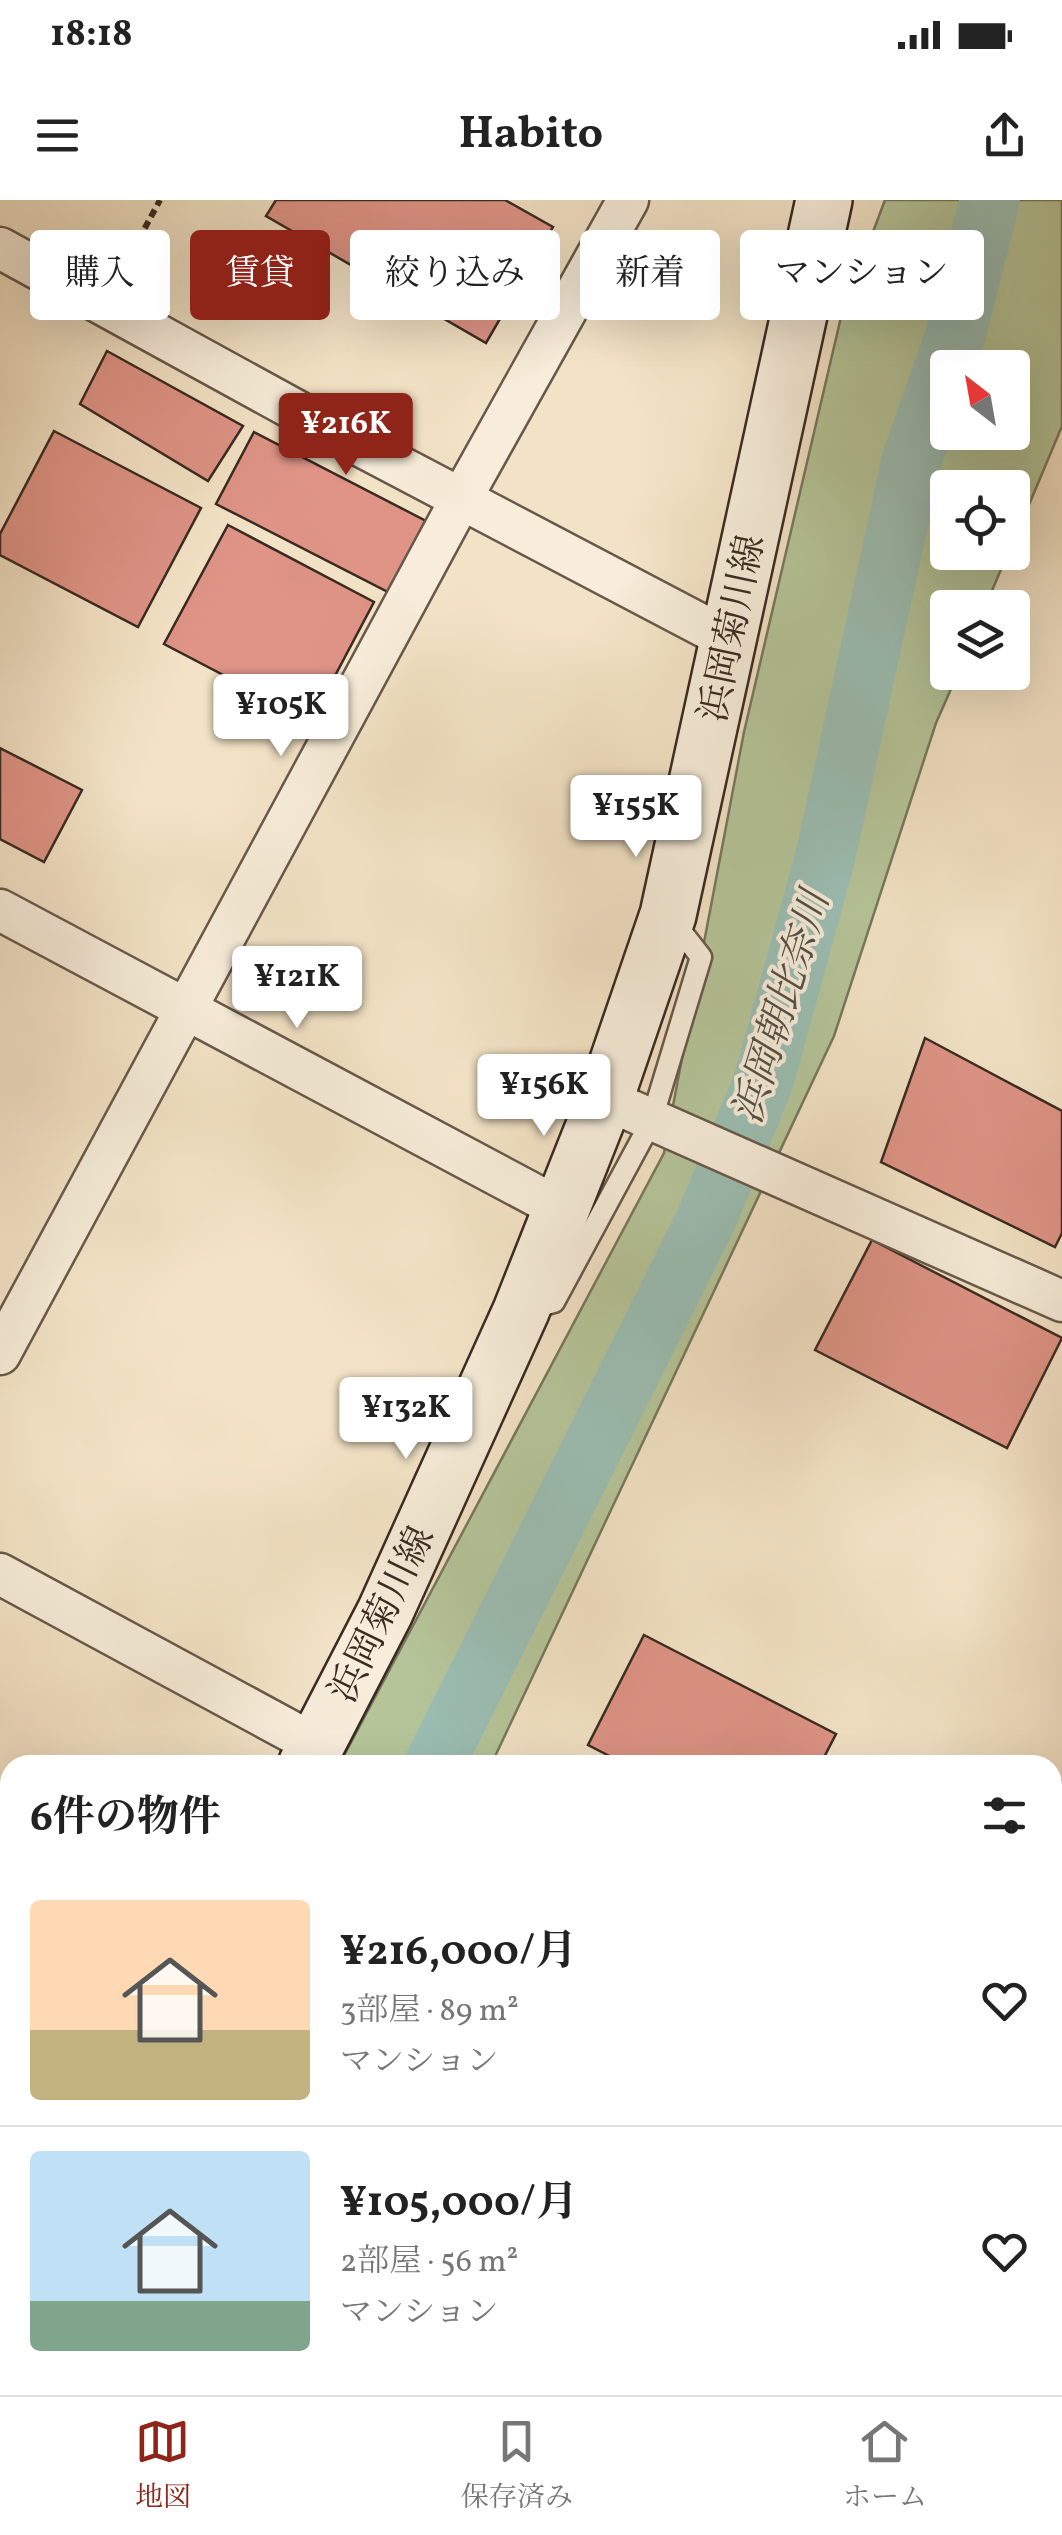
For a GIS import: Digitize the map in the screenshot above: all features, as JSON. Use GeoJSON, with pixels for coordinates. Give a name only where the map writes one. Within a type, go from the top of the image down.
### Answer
{"type":"FeatureCollection","features":[{"type":"Feature","properties":{"kind":"main road","name":"浜岡菊川線"},"geometry":{"type":"LineString","coordinates":[[311,1755],[385,1612],[521,1311],[562,1210],[628,1110],[824,200]]}},
{"type":"Feature","properties":{"kind":"street"},"geometry":{"type":"LineString","coordinates":[[0,1354],[460,499],[628,200]]}},
{"type":"Feature","properties":{"kind":"street"},"geometry":{"type":"LineString","coordinates":[[0,248],[30,264]]}},
{"type":"Feature","properties":{"kind":"street"},"geometry":{"type":"LineString","coordinates":[[135,320],[460,499],[728,639]]}},
{"type":"Feature","properties":{"kind":"street"},"geometry":{"type":"LineString","coordinates":[[0,910],[562,1210]]}},
{"type":"Feature","properties":{"kind":"street"},"geometry":{"type":"LineString","coordinates":[[628,1110],[1062,1300]]}},
{"type":"Feature","properties":{"kind":"street"},"geometry":{"type":"LineString","coordinates":[[0,1574],[311,1755]]}},
{"type":"Feature","properties":{"kind":"lane"},"geometry":{"type":"LineString","coordinates":[[521,1311],[554,1302],[628,1110]]}},
{"type":"Feature","properties":{"kind":"path"},"geometry":{"type":"LineString","coordinates":[[144,230],[160,200]]}},
{"type":"Feature","properties":{"kind":"green space"},"geometry":{"type":"Polygon","coordinates":[[[885,200],[1062,200],[1062,426],[1030,502],[1030,470],[930,470],[930,570],[1001,570],[992,590],[930,590],[930,690],[951,690],[936,723],[834,1036],[496,1755],[344,1755],[664,1153],[744,732],[840,320],[984,320],[984,230],[874,230],[885,200]]]}},
{"type":"Feature","properties":{"kind":"building"},"geometry":{"type":"Polygon","coordinates":[[[276,200],[505,200],[553,227],[350,230],[350,264],[330,253],[330,230],[290,230],[266,216],[276,200]]]}},
{"type":"Feature","properties":{"kind":"building"},"geometry":{"type":"Polygon","coordinates":[[[446,320],[499,320],[486,343],[446,320]]]}},
{"type":"Feature","properties":{"kind":"building"},"geometry":{"type":"Polygon","coordinates":[[[107,351],[243,426],[208,481],[80,404],[107,351]]]}},
{"type":"Feature","properties":{"kind":"building"},"geometry":{"type":"Polygon","coordinates":[[[54,431],[201,508],[138,627],[0,555],[0,534],[54,431]]]}},
{"type":"Feature","properties":{"kind":"building"},"geometry":{"type":"Polygon","coordinates":[[[254,432],[428,522],[390,593],[216,504],[254,432]]]}},
{"type":"Feature","properties":{"kind":"building"},"geometry":{"type":"Polygon","coordinates":[[[228,525],[374,602],[311,721],[164,644],[228,525]]]}},
{"type":"Feature","properties":{"kind":"building"},"geometry":{"type":"Polygon","coordinates":[[[0,748],[82,790],[44,862],[0,839],[0,748]]]}},
{"type":"Feature","properties":{"kind":"building"},"geometry":{"type":"Polygon","coordinates":[[[925,1038],[1062,1111],[1062,1233],[1055,1247],[881,1162],[925,1038]]]}},
{"type":"Feature","properties":{"kind":"building"},"geometry":{"type":"Polygon","coordinates":[[[872,1240],[1062,1338],[1007,1448],[815,1350],[872,1240]]]}},
{"type":"Feature","properties":{"kind":"building"},"geometry":{"type":"Polygon","coordinates":[[[644,1635],[836,1734],[825,1755],[608,1755],[588,1745],[644,1635]]]}},
{"type":"Feature","properties":{"kind":"waterway","name":"浜岡朝比奈川"},"geometry":{"type":"LineString","coordinates":[[439,1755],[705,1222],[763,1083],[825,858],[912,459],[956,334],[990,200]]}}]}
